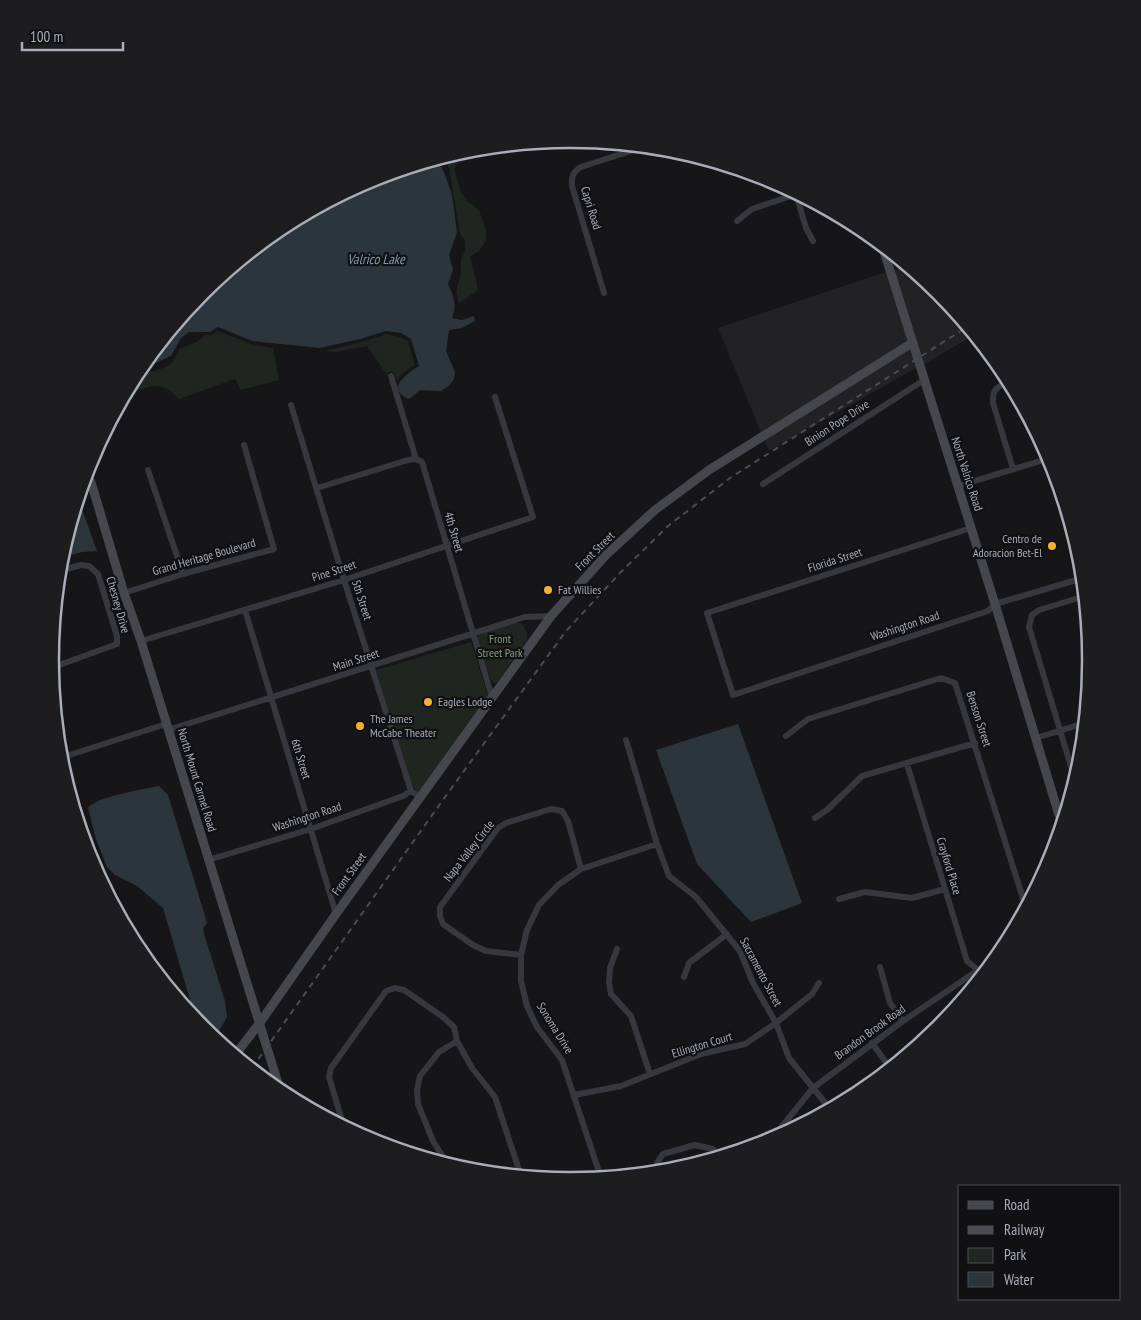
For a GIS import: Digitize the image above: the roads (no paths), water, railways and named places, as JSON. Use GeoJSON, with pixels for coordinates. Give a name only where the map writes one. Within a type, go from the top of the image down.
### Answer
{"type":"FeatureCollection","features":[{"type":"Feature","properties":{"kind":"street","name":"Capri Road"},"geometry":{"type":"LineString","coordinates":[[604,293],[572,186],[572,175],[581,166],[627,152]]}},
{"type":"Feature","properties":{"kind":"street"},"geometry":{"type":"LineString","coordinates":[[737,221],[752,209],[788,197]]}},
{"type":"Feature","properties":{"kind":"street"},"geometry":{"type":"LineString","coordinates":[[799,202],[806,228],[813,241]]}},
{"type":"Feature","properties":{"kind":"street","name":"North Valrico Road"},"geometry":{"type":"LineString","coordinates":[[886,257],[1058,813]]}},
{"type":"Feature","properties":{"kind":"street","name":"Front Street"},"geometry":{"type":"LineString","coordinates":[[239,1050],[551,616],[606,555],[655,510],[732,454],[912,342]]}},
{"type":"Feature","properties":{"kind":"street","name":"4th Street"},"geometry":{"type":"LineString","coordinates":[[391,376],[416,459],[422,462],[492,697]]}},
{"type":"Feature","properties":{"kind":"street","name":"Binion Pope Drive"},"geometry":{"type":"LineString","coordinates":[[763,484],[924,380]]}},
{"type":"Feature","properties":{"kind":"street"},"geometry":{"type":"LineString","coordinates":[[1002,385],[996,388],[993,395],[993,403],[1013,469]]}},
{"type":"Feature","properties":{"kind":"street","name":"Pine Street"},"geometry":{"type":"LineString","coordinates":[[141,641],[344,580],[533,517],[495,397]]}},
{"type":"Feature","properties":{"kind":"street","name":"5th Street"},"geometry":{"type":"LineString","coordinates":[[291,405],[411,791]]}},
{"type":"Feature","properties":{"kind":"street","name":"Grand Heritage Boulevard"},"geometry":{"type":"LineString","coordinates":[[124,593],[183,574],[274,549],[244,445]]}},
{"type":"Feature","properties":{"kind":"street"},"geometry":{"type":"LineString","coordinates":[[317,488],[416,459]]}},
{"type":"Feature","properties":{"kind":"street"},"geometry":{"type":"LineString","coordinates":[[958,486],[1041,461]]}},
{"type":"Feature","properties":{"kind":"street"},"geometry":{"type":"LineString","coordinates":[[148,470],[183,574]]}},
{"type":"Feature","properties":{"kind":"street","name":"North Mount Carmel Road"},"geometry":{"type":"LineString","coordinates":[[91,482],[277,1079]]}},
{"type":"Feature","properties":{"kind":"street","name":"Florida Street"},"geometry":{"type":"LineString","coordinates":[[733,695],[707,613],[971,528]]}},
{"type":"Feature","properties":{"kind":"street","name":"Chesney Drive"},"geometry":{"type":"LineString","coordinates":[[59,665],[117,644],[117,636],[98,574],[90,566],[81,565],[67,569]]}},
{"type":"Feature","properties":{"kind":"street","name":"Washington Road"},"geometry":{"type":"LineString","coordinates":[[733,695],[988,611],[995,604],[1076,580]]}},
{"type":"Feature","properties":{"kind":"street"},"geometry":{"type":"LineString","coordinates":[[1071,764],[1029,627],[1032,615],[1039,610],[1078,598]]}},
{"type":"Feature","properties":{"kind":"street","name":"6th Street"},"geometry":{"type":"LineString","coordinates":[[245,610],[336,914]]}},
{"type":"Feature","properties":{"kind":"street","name":"Main Street"},"geometry":{"type":"LineString","coordinates":[[68,756],[270,698],[525,617],[551,616]]}},
{"type":"Feature","properties":{"kind":"street","name":"Benson Street"},"geometry":{"type":"LineString","coordinates":[[786,736],[808,719],[940,678],[955,683],[1023,898]]}},
{"type":"Feature","properties":{"kind":"street"},"geometry":{"type":"LineString","coordinates":[[1036,738],[1078,725]]}},
{"type":"Feature","properties":{"kind":"street","name":"Sacramento Street"},"geometry":{"type":"LineString","coordinates":[[626,740],[668,876],[696,898],[740,951],[753,983],[776,1023],[789,1058],[825,1103]]}},
{"type":"Feature","properties":{"kind":"street"},"geometry":{"type":"LineString","coordinates":[[815,818],[862,776],[975,743]]}},
{"type":"Feature","properties":{"kind":"street","name":"Crayford Place"},"geometry":{"type":"LineString","coordinates":[[907,764],[967,961],[978,970]]}},
{"type":"Feature","properties":{"kind":"street"},"geometry":{"type":"LineString","coordinates":[[411,791],[420,798]]}},
{"type":"Feature","properties":{"kind":"street","name":"Washington Road"},"geometry":{"type":"LineString","coordinates":[[208,860],[311,829],[403,796],[411,791]]}},
{"type":"Feature","properties":{"kind":"street","name":"Napa Valley Circle"},"geometry":{"type":"LineString","coordinates":[[521,955],[486,951],[473,945],[443,924],[440,916],[440,907],[498,828],[506,823],[551,809],[562,811],[568,821],[581,869]]}},
{"type":"Feature","properties":{"kind":"street","name":"Sonoma Drive"},"geometry":{"type":"LineString","coordinates":[[598,1171],[562,1060],[538,1027],[527,1006],[521,981],[521,955],[526,930],[539,905],[558,885],[581,869],[657,844]]}},
{"type":"Feature","properties":{"kind":"street"},"geometry":{"type":"LineString","coordinates":[[839,899],[865,892],[912,898],[945,890]]}},
{"type":"Feature","properties":{"kind":"street"},"geometry":{"type":"LineString","coordinates":[[684,977],[689,963],[727,934]]}},
{"type":"Feature","properties":{"kind":"street"},"geometry":{"type":"LineString","coordinates":[[617,949],[610,968],[608,983],[611,994],[631,1016],[650,1074]]}},
{"type":"Feature","properties":{"kind":"street"},"geometry":{"type":"LineString","coordinates":[[880,967],[890,1003],[903,1021]]}},
{"type":"Feature","properties":{"kind":"street","name":"Brandon Brook Road"},"geometry":{"type":"LineString","coordinates":[[783,1125],[813,1088],[872,1043],[977,971]]}},
{"type":"Feature","properties":{"kind":"street","name":"Ellington Court"},"geometry":{"type":"LineString","coordinates":[[574,1095],[621,1086],[701,1054],[745,1044],[776,1023],[812,994],[819,983]]}},
{"type":"Feature","properties":{"kind":"street"},"geometry":{"type":"LineString","coordinates":[[341,1118],[329,1077],[331,1068],[386,991],[395,988],[404,990],[443,1016],[454,1027],[457,1041],[472,1068],[495,1097],[519,1169]]}},
{"type":"Feature","properties":{"kind":"street"},"geometry":{"type":"LineString","coordinates":[[442,1155],[433,1141],[418,1104],[417,1090],[420,1076],[439,1052],[457,1041]]}},
{"type":"Feature","properties":{"kind":"street"},"geometry":{"type":"LineString","coordinates":[[872,1043],[886,1063]]}},
{"type":"Feature","properties":{"kind":"street"},"geometry":{"type":"LineString","coordinates":[[657,1163],[663,1154],[695,1145],[715,1151]]}},
{"type":"Feature","properties":{"kind":"water","name":"Valrico Lake"},"geometry":{"type":"Polygon","coordinates":[[[440,165],[452,195],[457,232],[449,255],[453,270],[448,284],[454,301],[452,318],[462,320],[474,316],[475,321],[462,328],[449,330],[446,351],[455,372],[454,379],[449,386],[441,391],[420,390],[409,399],[402,395],[398,391],[400,381],[419,366],[411,339],[401,333],[386,331],[320,348],[252,341],[218,327],[210,332],[189,332],[181,338],[171,356],[154,364],[165,348],[209,298],[233,275],[286,234],[344,201],[375,187],[406,175],[440,165]]]}},
{"type":"Feature","properties":{"kind":"water"},"geometry":{"type":"Polygon","coordinates":[[[82,509],[97,551],[70,555],[82,509]]]}},
{"type":"Feature","properties":{"kind":"water"},"geometry":{"type":"Polygon","coordinates":[[[738,724],[802,903],[751,922],[697,864],[656,750],[738,724]]]}},
{"type":"Feature","properties":{"kind":"water"},"geometry":{"type":"Polygon","coordinates":[[[159,786],[168,795],[206,919],[207,923],[203,928],[205,937],[225,1001],[227,1017],[219,1031],[191,1002],[163,908],[137,886],[115,875],[107,867],[96,839],[88,808],[100,800],[159,786]]]}},
{"type":"Feature","properties":{"kind":"railway"},"geometry":{"type":"LineString","coordinates":[[255,1063],[566,631],[621,572],[668,526],[730,478],[961,331]]}},
{"type":"Feature","properties":{"kind":"place","name":"Centro de Adoracion Bet-El"},"geometry":{"type":"Point","coordinates":[1052,546]}},
{"type":"Feature","properties":{"kind":"place","name":"Fat Willies"},"geometry":{"type":"Point","coordinates":[548,590]}},
{"type":"Feature","properties":{"kind":"place","name":"Eagles Lodge"},"geometry":{"type":"Point","coordinates":[428,702]}},
{"type":"Feature","properties":{"kind":"place","name":"The James McCabe Theater"},"geometry":{"type":"Point","coordinates":[360,726]}},
{"type":"Feature","properties":{"kind":"park label","name":"Front Street Park"},"geometry":{"type":"Point","coordinates":[500,646]}}]}
